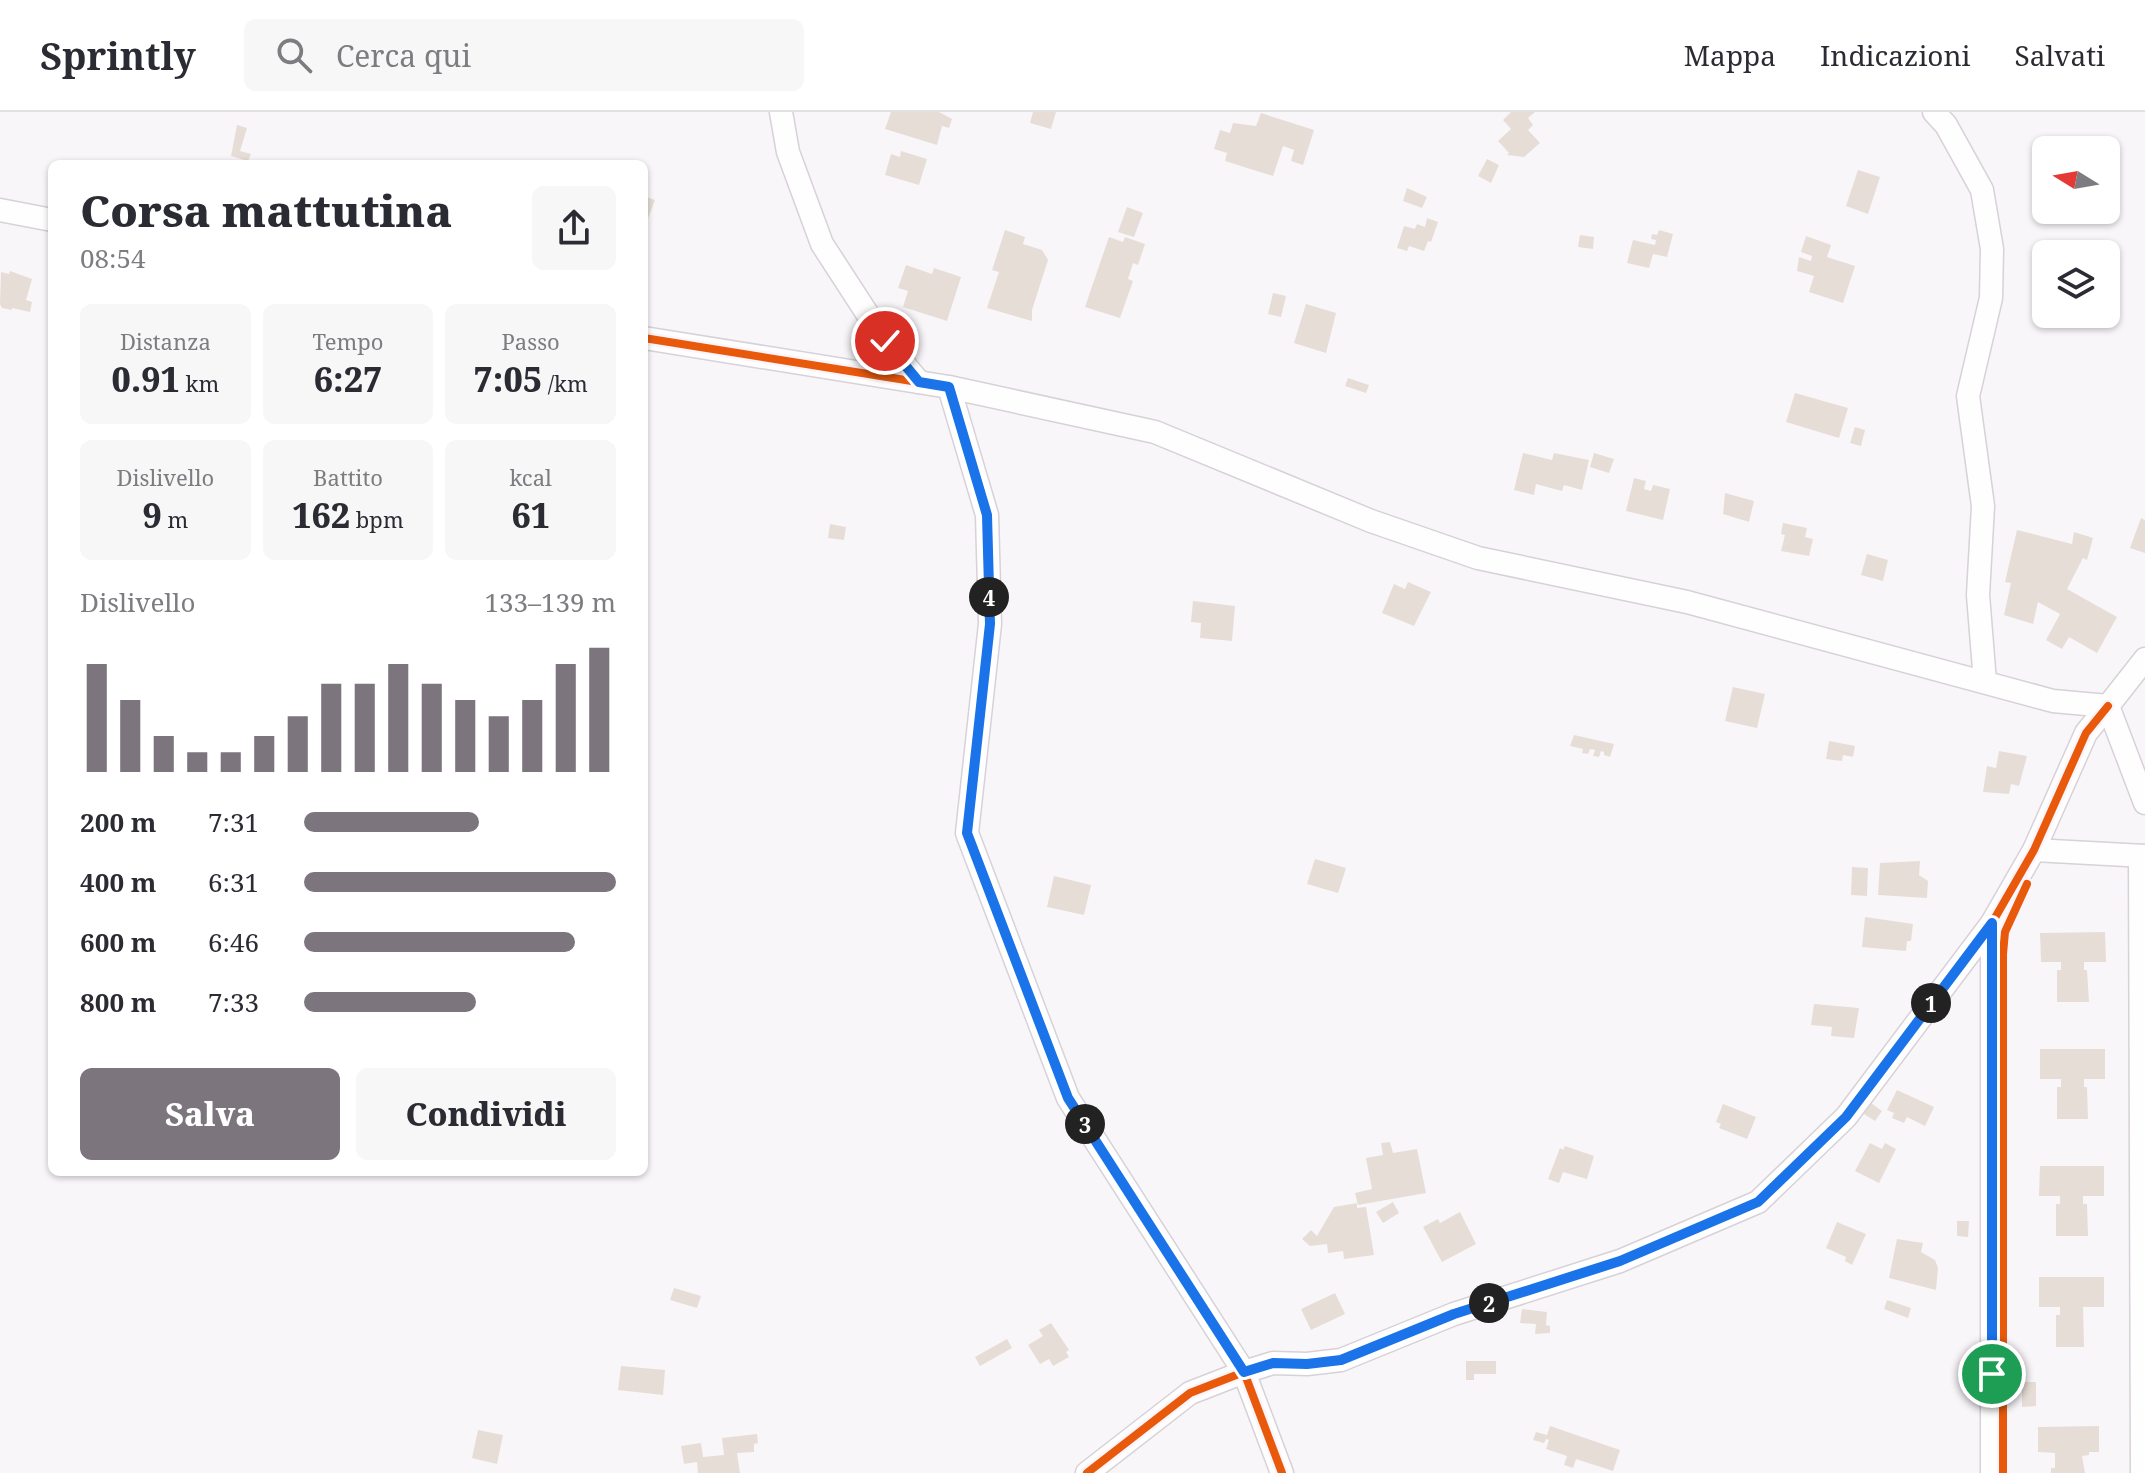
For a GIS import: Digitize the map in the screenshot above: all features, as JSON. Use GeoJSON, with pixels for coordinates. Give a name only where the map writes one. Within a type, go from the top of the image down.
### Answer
{"type":"FeatureCollection","features":[{"type":"Feature","properties":{"kind":"street"},"geometry":{"type":"LineString","coordinates":[[781,112],[788,152],[822,244],[885,341],[919,382]]}},
{"type":"Feature","properties":{"kind":"street"},"geometry":{"type":"LineString","coordinates":[[1934,112],[1946,125],[1982,190],[1992,249],[1991,298],[1968,396],[1983,506],[1978,595],[1985,682]]}},
{"type":"Feature","properties":{"kind":"street"},"geometry":{"type":"LineString","coordinates":[[0,210],[48,219]]}},
{"type":"Feature","properties":{"kind":"street"},"geometry":{"type":"LineString","coordinates":[[648,339],[949,387],[1155,432],[1371,521],[1478,558],[1687,602],[2053,701],[2108,706]]}},
{"type":"Feature","properties":{"kind":"street"},"geometry":{"type":"LineString","coordinates":[[949,387],[987,515],[990,624],[967,833],[1068,1098],[1244,1372],[1282,1473]]}},
{"type":"Feature","properties":{"kind":"street"},"geometry":{"type":"LineString","coordinates":[[1087,1473],[1190,1393],[1273,1363],[1307,1364],[1341,1360],[1454,1314],[1620,1261],[1758,1202],[1846,1117],[1992,923],[2034,850],[2086,733],[2145,659]]}},
{"type":"Feature","properties":{"kind":"street"},"geometry":{"type":"LineString","coordinates":[[2108,706],[2139,765],[2145,803]]}},
{"type":"Feature","properties":{"kind":"street"},"geometry":{"type":"LineString","coordinates":[[2034,850],[2143,856],[2142,1473]]}},
{"type":"Feature","properties":{"kind":"street"},"geometry":{"type":"LineString","coordinates":[[1992,923],[1992,1473]]}},
{"type":"Feature","properties":{"kind":"building"},"geometry":{"type":"Polygon","coordinates":[[[891,112],[939,112],[952,119],[949,128],[942,126],[937,145],[885,129],[891,112]]]}},
{"type":"Feature","properties":{"kind":"building"},"geometry":{"type":"Polygon","coordinates":[[[1033,112],[1056,112],[1051,129],[1030,123],[1033,112]]]}},
{"type":"Feature","properties":{"kind":"building"},"geometry":{"type":"Polygon","coordinates":[[[1511,112],[1535,112],[1528,118],[1533,125],[1528,130],[1540,143],[1524,157],[1507,155],[1509,153],[1498,141],[1511,129],[1503,120],[1511,112]]]}},
{"type":"Feature","properties":{"kind":"building"},"geometry":{"type":"Polygon","coordinates":[[[1261,113],[1314,130],[1303,165],[1291,161],[1294,150],[1283,146],[1273,176],[1225,161],[1227,153],[1214,149],[1220,130],[1230,133],[1233,123],[1256,126],[1261,113]]]}},
{"type":"Feature","properties":{"kind":"building"},"geometry":{"type":"Polygon","coordinates":[[[237,125],[247,128],[240,151],[251,154],[248,160],[231,156],[237,125]]]}},
{"type":"Feature","properties":{"kind":"building"},"geometry":{"type":"Polygon","coordinates":[[[901,151],[927,159],[919,185],[885,175],[891,154],[900,157],[901,151]]]}},
{"type":"Feature","properties":{"kind":"building"},"geometry":{"type":"Polygon","coordinates":[[[1487,159],[1499,165],[1491,183],[1478,176],[1487,159]]]}},
{"type":"Feature","properties":{"kind":"building"},"geometry":{"type":"Polygon","coordinates":[[[1858,170],[1880,177],[1868,214],[1846,206],[1858,170]]]}},
{"type":"Feature","properties":{"kind":"building"},"geometry":{"type":"Polygon","coordinates":[[[1407,188],[1427,197],[1422,208],[1403,201],[1407,188]]]}},
{"type":"Feature","properties":{"kind":"building"},"geometry":{"type":"Polygon","coordinates":[[[648,197],[655,200],[648,218],[648,197]]]}},
{"type":"Feature","properties":{"kind":"building"},"geometry":{"type":"Polygon","coordinates":[[[1127,207],[1143,213],[1134,237],[1118,232],[1127,207]]]}},
{"type":"Feature","properties":{"kind":"building"},"geometry":{"type":"Polygon","coordinates":[[[1427,218],[1438,222],[1424,251],[1409,246],[1407,251],[1397,248],[1404,226],[1415,229],[1417,224],[1425,227],[1427,218]]]}},
{"type":"Feature","properties":{"kind":"building"},"geometry":{"type":"Polygon","coordinates":[[[1005,230],[1025,237],[1023,244],[1042,250],[1048,260],[1032,310],[1032,321],[987,308],[999,272],[992,270],[1005,230]]]}},
{"type":"Feature","properties":{"kind":"building"},"geometry":{"type":"Polygon","coordinates":[[[1659,230],[1673,234],[1667,257],[1653,254],[1649,268],[1627,263],[1633,240],[1655,245],[1652,234],[1657,235],[1659,230]]]}},
{"type":"Feature","properties":{"kind":"building"},"geometry":{"type":"Polygon","coordinates":[[[1580,235],[1594,237],[1593,249],[1578,247],[1580,235]]]}},
{"type":"Feature","properties":{"kind":"building"},"geometry":{"type":"Polygon","coordinates":[[[1806,236],[1831,245],[1827,257],[1855,266],[1843,303],[1809,292],[1814,276],[1797,271],[1799,257],[1811,261],[1812,256],[1801,252],[1806,236]]]}},
{"type":"Feature","properties":{"kind":"building"},"geometry":{"type":"Polygon","coordinates":[[[1109,237],[1123,242],[1125,237],[1145,244],[1138,265],[1133,263],[1128,279],[1133,281],[1120,318],[1085,307],[1109,237]]]}},
{"type":"Feature","properties":{"kind":"building"},"geometry":{"type":"Polygon","coordinates":[[[906,265],[932,274],[934,268],[961,277],[947,321],[903,307],[908,291],[898,288],[906,265]]]}},
{"type":"Feature","properties":{"kind":"building"},"geometry":{"type":"Polygon","coordinates":[[[10,271],[32,279],[26,300],[32,302],[30,312],[2,308],[0,304],[1,272],[9,274],[10,271]]]}},
{"type":"Feature","properties":{"kind":"building"},"geometry":{"type":"Polygon","coordinates":[[[1273,293],[1286,296],[1281,317],[1268,314],[1273,293]]]}},
{"type":"Feature","properties":{"kind":"building"},"geometry":{"type":"Polygon","coordinates":[[[1306,304],[1336,313],[1326,353],[1294,343],[1306,304]]]}},
{"type":"Feature","properties":{"kind":"building"},"geometry":{"type":"Polygon","coordinates":[[[1348,378],[1369,385],[1366,393],[1345,386],[1348,378]]]}},
{"type":"Feature","properties":{"kind":"building"},"geometry":{"type":"Polygon","coordinates":[[[1795,393],[1848,408],[1839,438],[1786,422],[1795,393]]]}},
{"type":"Feature","properties":{"kind":"building"},"geometry":{"type":"Polygon","coordinates":[[[1855,427],[1865,430],[1861,446],[1850,443],[1855,427]]]}},
{"type":"Feature","properties":{"kind":"building"},"geometry":{"type":"Polygon","coordinates":[[[1523,453],[1552,460],[1554,453],[1589,460],[1582,490],[1564,485],[1562,491],[1536,484],[1534,495],[1514,490],[1523,453]]]}},
{"type":"Feature","properties":{"kind":"building"},"geometry":{"type":"Polygon","coordinates":[[[1594,453],[1614,459],[1609,473],[1590,467],[1594,453]]]}},
{"type":"Feature","properties":{"kind":"building"},"geometry":{"type":"Polygon","coordinates":[[[1634,478],[1646,481],[1644,489],[1651,491],[1653,485],[1670,489],[1663,520],[1626,511],[1634,478]]]}},
{"type":"Feature","properties":{"kind":"building"},"geometry":{"type":"Polygon","coordinates":[[[1725,493],[1754,501],[1749,522],[1723,514],[1725,493]]]}},
{"type":"Feature","properties":{"kind":"building"},"geometry":{"type":"Polygon","coordinates":[[[2141,518],[2145,520],[2145,553],[2130,548],[2141,518]]]}},
{"type":"Feature","properties":{"kind":"building"},"geometry":{"type":"Polygon","coordinates":[[[1783,523],[1807,528],[1805,537],[1813,539],[1809,556],[1781,551],[1785,535],[1781,534],[1783,523]]]}},
{"type":"Feature","properties":{"kind":"building"},"geometry":{"type":"Polygon","coordinates":[[[830,524],[846,527],[844,540],[828,538],[830,524]]]}},
{"type":"Feature","properties":{"kind":"building"},"geometry":{"type":"Polygon","coordinates":[[[2017,530],[2072,544],[2074,532],[2093,538],[2087,560],[2083,558],[2067,589],[2117,617],[2097,653],[2069,637],[2062,649],[2046,640],[2060,614],[2038,602],[2033,624],[2004,615],[2011,583],[2005,582],[2017,530]]]}},
{"type":"Feature","properties":{"kind":"building"},"geometry":{"type":"Polygon","coordinates":[[[1867,554],[1888,560],[1883,581],[1861,575],[1867,554]]]}},
{"type":"Feature","properties":{"kind":"building"},"geometry":{"type":"Polygon","coordinates":[[[1408,582],[1431,592],[1414,626],[1382,613],[1394,584],[1405,589],[1408,582]]]}},
{"type":"Feature","properties":{"kind":"building"},"geometry":{"type":"Polygon","coordinates":[[[1193,601],[1235,606],[1232,641],[1200,638],[1201,623],[1191,622],[1193,601]]]}},
{"type":"Feature","properties":{"kind":"building"},"geometry":{"type":"Polygon","coordinates":[[[1733,687],[1765,694],[1757,728],[1725,721],[1733,687]]]}},
{"type":"Feature","properties":{"kind":"building"},"geometry":{"type":"Polygon","coordinates":[[[1574,735],[1614,744],[1610,757],[1601,751],[1599,757],[1593,756],[1595,750],[1590,749],[1588,754],[1582,753],[1583,749],[1570,746],[1574,735]]]}},
{"type":"Feature","properties":{"kind":"building"},"geometry":{"type":"Polygon","coordinates":[[[1829,741],[1855,746],[1853,757],[1843,755],[1842,761],[1826,759],[1829,741]]]}},
{"type":"Feature","properties":{"kind":"building"},"geometry":{"type":"Polygon","coordinates":[[[1999,751],[2027,756],[2019,786],[2011,784],[2009,794],[1983,792],[1987,766],[1996,768],[1999,751]]]}},
{"type":"Feature","properties":{"kind":"building"},"geometry":{"type":"Polygon","coordinates":[[[1315,859],[1346,868],[1338,893],[1307,884],[1315,859]]]}},
{"type":"Feature","properties":{"kind":"building"},"geometry":{"type":"Polygon","coordinates":[[[1920,861],[1919,875],[1928,881],[1927,898],[1878,895],[1880,863],[1920,861]]]}},
{"type":"Feature","properties":{"kind":"building"},"geometry":{"type":"Polygon","coordinates":[[[1852,867],[1868,868],[1867,896],[1851,895],[1852,867]]]}},
{"type":"Feature","properties":{"kind":"building"},"geometry":{"type":"Polygon","coordinates":[[[1054,876],[1091,885],[1084,915],[1047,907],[1054,876]]]}},
{"type":"Feature","properties":{"kind":"building"},"geometry":{"type":"Polygon","coordinates":[[[1865,917],[1913,924],[1906,951],[1862,947],[1865,917]]]}},
{"type":"Feature","properties":{"kind":"building"},"geometry":{"type":"Polygon","coordinates":[[[2105,932],[2106,962],[2084,962],[2089,1002],[2057,1002],[2057,970],[2061,970],[2061,962],[2041,962],[2040,933],[2105,932]]]}},
{"type":"Feature","properties":{"kind":"building"},"geometry":{"type":"Polygon","coordinates":[[[1814,1004],[1859,1008],[1854,1038],[1831,1036],[1832,1027],[1811,1025],[1814,1004]]]}},
{"type":"Feature","properties":{"kind":"building"},"geometry":{"type":"Polygon","coordinates":[[[2040,1049],[2105,1049],[2105,1079],[2084,1079],[2088,1119],[2057,1119],[2057,1087],[2061,1087],[2061,1079],[2040,1079],[2040,1049]]]}},
{"type":"Feature","properties":{"kind":"building"},"geometry":{"type":"Polygon","coordinates":[[[1897,1090],[1934,1107],[1925,1126],[1907,1117],[1904,1123],[1892,1118],[1894,1113],[1887,1110],[1897,1090]]]}},
{"type":"Feature","properties":{"kind":"building"},"geometry":{"type":"Polygon","coordinates":[[[1871,1103],[1882,1111],[1875,1121],[1864,1114],[1871,1103]]]}},
{"type":"Feature","properties":{"kind":"building"},"geometry":{"type":"Polygon","coordinates":[[[1723,1104],[1756,1117],[1747,1139],[1719,1128],[1721,1124],[1716,1122],[1723,1104]]]}},
{"type":"Feature","properties":{"kind":"building"},"geometry":{"type":"Polygon","coordinates":[[[1390,1142],[1393,1153],[1417,1149],[1426,1193],[1358,1205],[1355,1193],[1372,1189],[1366,1158],[1383,1155],[1381,1143],[1390,1142]]]}},
{"type":"Feature","properties":{"kind":"building"},"geometry":{"type":"Polygon","coordinates":[[[1870,1143],[1882,1149],[1885,1143],[1896,1149],[1879,1183],[1855,1171],[1870,1143]]]}},
{"type":"Feature","properties":{"kind":"building"},"geometry":{"type":"Polygon","coordinates":[[[1565,1146],[1594,1156],[1587,1179],[1563,1172],[1559,1183],[1548,1179],[1560,1148],[1563,1150],[1565,1146]]]}},
{"type":"Feature","properties":{"kind":"building"},"geometry":{"type":"Polygon","coordinates":[[[2040,1166],[2104,1166],[2104,1196],[2083,1196],[2083,1204],[2087,1204],[2088,1236],[2056,1236],[2056,1204],[2060,1204],[2060,1196],[2039,1196],[2040,1166]]]}},
{"type":"Feature","properties":{"kind":"building"},"geometry":{"type":"Polygon","coordinates":[[[1393,1202],[1399,1213],[1383,1223],[1376,1212],[1393,1202]]]}},
{"type":"Feature","properties":{"kind":"building"},"geometry":{"type":"Polygon","coordinates":[[[1357,1203],[1357,1208],[1366,1207],[1374,1255],[1344,1259],[1343,1251],[1328,1253],[1327,1244],[1310,1246],[1302,1239],[1311,1230],[1317,1236],[1334,1207],[1357,1203]]]}},
{"type":"Feature","properties":{"kind":"building"},"geometry":{"type":"Polygon","coordinates":[[[1460,1212],[1476,1244],[1442,1262],[1423,1227],[1438,1219],[1440,1223],[1460,1212]]]}},
{"type":"Feature","properties":{"kind":"building"},"geometry":{"type":"Polygon","coordinates":[[[1957,1221],[1969,1221],[1968,1237],[1957,1236],[1957,1221]]]}},
{"type":"Feature","properties":{"kind":"building"},"geometry":{"type":"Polygon","coordinates":[[[1837,1222],[1866,1234],[1852,1265],[1845,1261],[1846,1257],[1826,1248],[1837,1222]]]}},
{"type":"Feature","properties":{"kind":"building"},"geometry":{"type":"Polygon","coordinates":[[[1897,1239],[1923,1243],[1921,1252],[1935,1260],[1938,1268],[1936,1290],[1889,1278],[1897,1239]]]}},
{"type":"Feature","properties":{"kind":"building"},"geometry":{"type":"Polygon","coordinates":[[[2039,1277],[2104,1277],[2104,1307],[2083,1307],[2084,1347],[2056,1347],[2056,1315],[2060,1315],[2060,1307],[2039,1307],[2039,1277]]]}},
{"type":"Feature","properties":{"kind":"building"},"geometry":{"type":"Polygon","coordinates":[[[674,1288],[701,1296],[697,1308],[670,1300],[674,1288]]]}},
{"type":"Feature","properties":{"kind":"building"},"geometry":{"type":"Polygon","coordinates":[[[1335,1293],[1345,1314],[1311,1330],[1301,1309],[1335,1293]]]}},
{"type":"Feature","properties":{"kind":"building"},"geometry":{"type":"Polygon","coordinates":[[[1887,1300],[1911,1308],[1908,1318],[1884,1309],[1887,1300]]]}},
{"type":"Feature","properties":{"kind":"building"},"geometry":{"type":"Polygon","coordinates":[[[1522,1309],[1547,1312],[1546,1325],[1550,1326],[1550,1333],[1535,1334],[1536,1324],[1520,1323],[1522,1309]]]}},
{"type":"Feature","properties":{"kind":"building"},"geometry":{"type":"Polygon","coordinates":[[[1051,1323],[1069,1350],[1066,1352],[1069,1357],[1053,1366],[1049,1359],[1040,1364],[1028,1345],[1043,1336],[1039,1330],[1051,1323]]]}},
{"type":"Feature","properties":{"kind":"building"},"geometry":{"type":"Polygon","coordinates":[[[1007,1339],[1012,1348],[980,1366],[975,1357],[1007,1339]]]}},
{"type":"Feature","properties":{"kind":"building"},"geometry":{"type":"Polygon","coordinates":[[[1466,1361],[1496,1361],[1496,1374],[1474,1374],[1474,1380],[1466,1380],[1466,1361]]]}},
{"type":"Feature","properties":{"kind":"building"},"geometry":{"type":"Polygon","coordinates":[[[621,1366],[665,1370],[663,1395],[618,1390],[621,1366]]]}},
{"type":"Feature","properties":{"kind":"building"},"geometry":{"type":"Polygon","coordinates":[[[2022,1382],[2036,1382],[2036,1406],[2022,1407],[2022,1382]]]}},
{"type":"Feature","properties":{"kind":"building"},"geometry":{"type":"Polygon","coordinates":[[[1550,1426],[1620,1450],[1613,1471],[1576,1459],[1573,1468],[1564,1465],[1567,1456],[1546,1449],[1549,1440],[1546,1439],[1544,1443],[1533,1440],[1536,1432],[1547,1435],[1550,1426]]]}},
{"type":"Feature","properties":{"kind":"building"},"geometry":{"type":"Polygon","coordinates":[[[2099,1426],[2099,1452],[2082,1456],[2085,1473],[2051,1473],[2051,1468],[2055,1468],[2055,1453],[2038,1452],[2038,1427],[2099,1426]]]}},
{"type":"Feature","properties":{"kind":"building"},"geometry":{"type":"Polygon","coordinates":[[[478,1430],[503,1435],[497,1464],[472,1458],[478,1430]]]}},
{"type":"Feature","properties":{"kind":"building"},"geometry":{"type":"Polygon","coordinates":[[[757,1434],[758,1443],[754,1444],[754,1452],[737,1453],[740,1473],[698,1473],[697,1462],[684,1464],[681,1446],[701,1443],[703,1457],[724,1455],[722,1438],[757,1434]]]}},
{"type":"Feature","properties":{"kind":"cycle path"},"geometry":{"type":"LineString","coordinates":[[648,339],[949,387],[987,515],[990,624],[967,833],[1068,1098],[1244,1372],[1282,1473]]}},
{"type":"Feature","properties":{"kind":"cycle path"},"geometry":{"type":"LineString","coordinates":[[1087,1473],[1190,1393],[1273,1363],[1307,1364],[1341,1360],[1454,1314],[1620,1261],[1758,1202],[1846,1117],[1992,923],[2034,850],[2086,733],[2108,706]]}},
{"type":"Feature","properties":{"kind":"cycle path"},"geometry":{"type":"LineString","coordinates":[[2003,1473],[2003,954],[2005,932],[2027,884]]}},
{"type":"Feature","properties":{"kind":"route"},"geometry":{"type":"LineString","coordinates":[[885,341],[919,382],[949,387],[987,515],[990,624],[967,833],[1068,1098],[1244,1372],[1273,1363],[1307,1364],[1341,1360],[1454,1314],[1620,1261],[1758,1202],[1846,1117],[1992,923],[1992,1374]]}}]}
